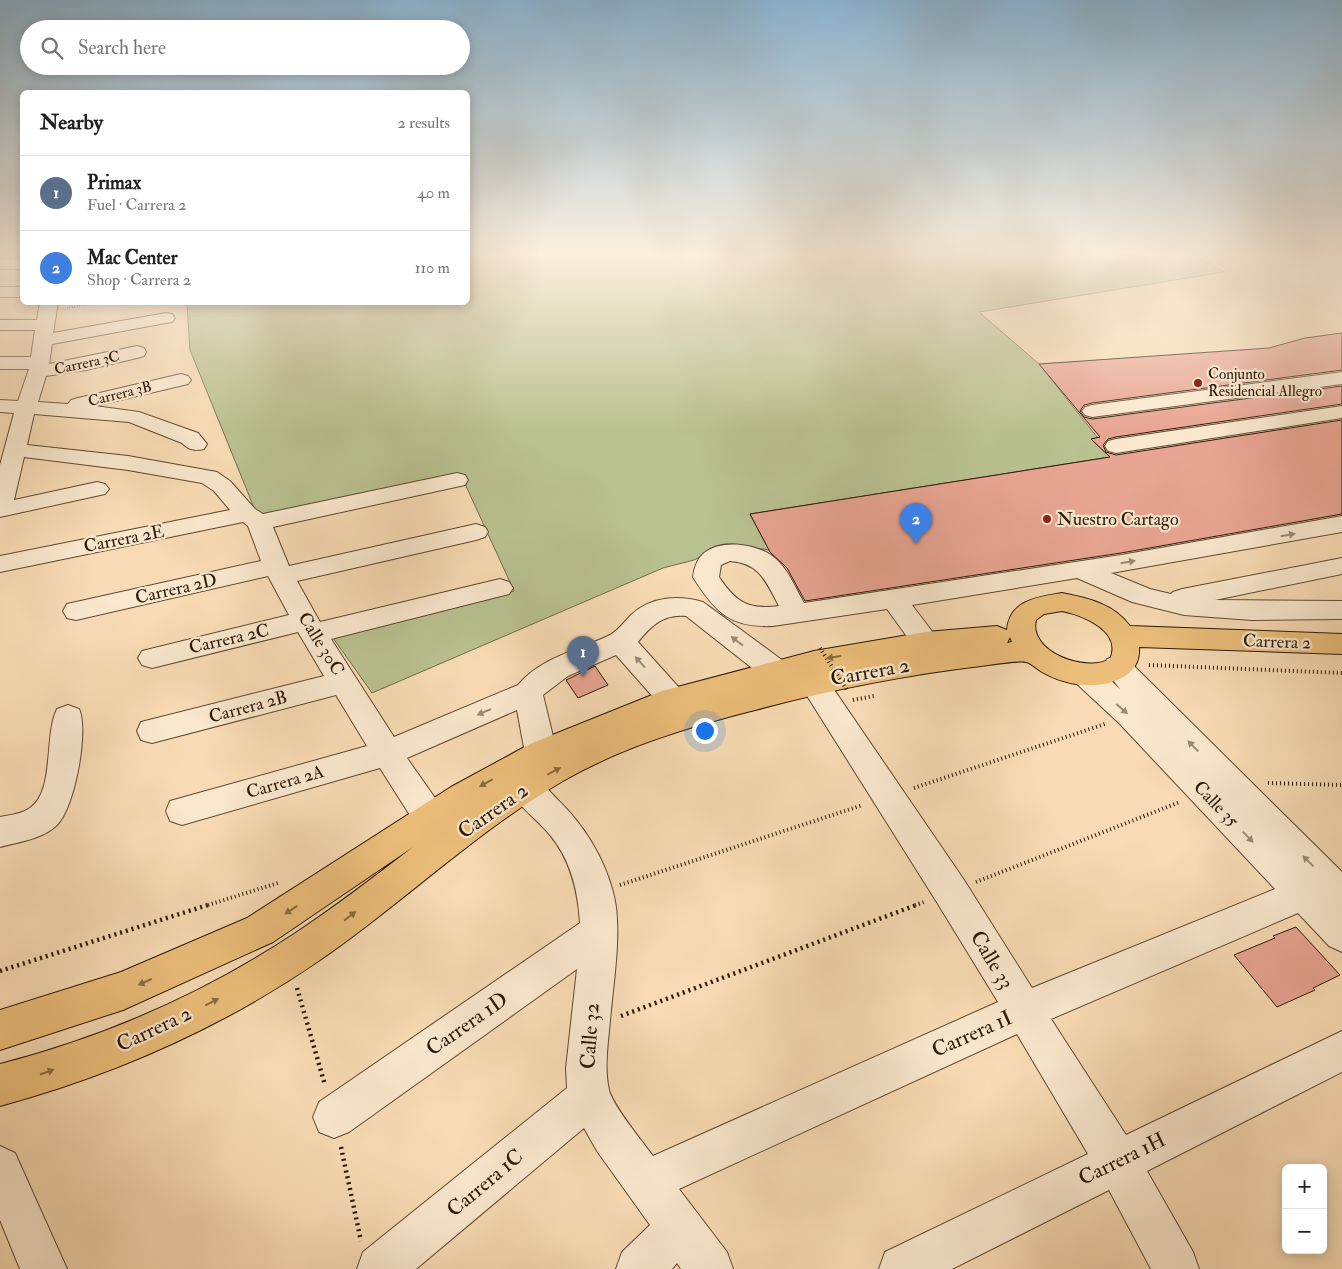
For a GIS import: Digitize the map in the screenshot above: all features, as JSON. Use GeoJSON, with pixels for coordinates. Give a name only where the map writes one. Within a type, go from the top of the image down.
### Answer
{"type":"FeatureCollection","features":[{"type":"Feature","properties":{"kind":"main road"},"geometry":{"type":"LineString","coordinates":[[1062,602],[1094,610],[1108,619],[1123,658],[1104,674],[1087,676],[1057,668],[1043,661],[1027,642],[1021,623],[1026,614],[1035,607],[1047,603],[1062,602]]}},
{"type":"Feature","properties":{"kind":"main road","name":"Carrera 2"},"geometry":{"type":"LineString","coordinates":[[0,1030],[123,991],[260,930],[462,796],[540,753],[672,699],[814,661],[926,642],[1027,642]]}},
{"type":"Feature","properties":{"kind":"main road","name":"Carrera 2"},"geometry":{"type":"LineString","coordinates":[[0,1085],[26,1079],[103,1053],[176,1021],[232,992],[289,958],[342,922],[510,797],[594,750],[645,730],[700,712],[829,679],[1027,642]]}},
{"type":"Feature","properties":{"kind":"main road","name":"Carrera 2"},"geometry":{"type":"LineString","coordinates":[[1123,658],[1342,644]]}},
{"type":"Feature","properties":{"kind":"main road","name":"Carrera 2"},"geometry":{"type":"LineString","coordinates":[[1123,658],[1342,662]]}},
{"type":"Feature","properties":{"kind":"street"},"geometry":{"type":"LineString","coordinates":[[0,325],[46,320],[166,318]]}},
{"type":"Feature","properties":{"kind":"street"},"geometry":{"type":"LineString","coordinates":[[46,320],[38,368],[9,459],[0,509],[97,489]]}},
{"type":"Feature","properties":{"kind":"street","name":"Carrera 3C"},"geometry":{"type":"LineString","coordinates":[[0,363],[38,368],[86,364],[137,352]]}},
{"type":"Feature","properties":{"kind":"street"},"geometry":{"type":"LineString","coordinates":[[1092,411],[1342,378]]}},
{"type":"Feature","properties":{"kind":"street","name":"Carrera 3B"},"geometry":{"type":"LineString","coordinates":[[60,409],[140,388],[181,380]]}},
{"type":"Feature","properties":{"kind":"street"},"geometry":{"type":"LineString","coordinates":[[132,416],[139,407],[140,388]]}},
{"type":"Feature","properties":{"kind":"street"},"geometry":{"type":"LineString","coordinates":[[0,406],[26,406],[132,416],[190,438],[196,444]]}},
{"type":"Feature","properties":{"kind":"street"},"geometry":{"type":"LineString","coordinates":[[1116,446],[1342,412]]}},
{"type":"Feature","properties":{"kind":"street","name":"Calle 30C"},"geometry":{"type":"LineString","coordinates":[[9,459],[128,463],[209,477],[222,486],[253,518],[278,571],[310,628],[415,798],[430,818]]}},
{"type":"Feature","properties":{"kind":"street","name":"Carrera 2E"},"geometry":{"type":"LineString","coordinates":[[0,564],[457,480]]}},
{"type":"Feature","properties":{"kind":"street"},"geometry":{"type":"LineString","coordinates":[[796,613],[1080,570],[1342,524]]}},
{"type":"Feature","properties":{"kind":"street","name":"Carrera 2D"},"geometry":{"type":"LineString","coordinates":[[76,611],[476,532]]}},
{"type":"Feature","properties":{"kind":"street"},"geometry":{"type":"LineString","coordinates":[[1163,602],[1342,566]]}},
{"type":"Feature","properties":{"kind":"street"},"geometry":{"type":"LineString","coordinates":[[1080,570],[1163,602],[1232,610],[1342,610]]}},
{"type":"Feature","properties":{"kind":"street","name":"Carrera 2C"},"geometry":{"type":"LineString","coordinates":[[152,658],[310,628],[500,588]]}},
{"type":"Feature","properties":{"kind":"street"},"geometry":{"type":"LineString","coordinates":[[893,598],[926,642]]}},
{"type":"Feature","properties":{"kind":"street"},"geometry":{"type":"LineString","coordinates":[[540,753],[528,693],[536,682],[550,672],[622,642],[648,615],[671,607],[685,606],[694,609],[776,670]]}},
{"type":"Feature","properties":{"kind":"street"},"geometry":{"type":"LineString","coordinates":[[622,642],[672,699]]}},
{"type":"Feature","properties":{"kind":"street","name":"Calle 35"},"geometry":{"type":"LineString","coordinates":[[1123,658],[1216,787],[1303,894],[1342,934]]}},
{"type":"Feature","properties":{"kind":"street","name":"Calle 35"},"geometry":{"type":"LineString","coordinates":[[1087,676],[1342,896]]}},
{"type":"Feature","properties":{"kind":"street","name":"Calle 33"},"geometry":{"type":"LineString","coordinates":[[829,679],[951,892],[1117,1161],[1176,1269]]}},
{"type":"Feature","properties":{"kind":"street","name":"Carrera 2B"},"geometry":{"type":"LineString","coordinates":[[152,732],[344,682]]}},
{"type":"Feature","properties":{"kind":"street","name":"Carrera 2A"},"geometry":{"type":"LineString","coordinates":[[182,811],[388,753],[528,693]]}},
{"type":"Feature","properties":{"kind":"street"},"geometry":{"type":"LineString","coordinates":[[0,832],[34,823],[46,814],[57,797],[68,717]]}},
{"type":"Feature","properties":{"kind":"street","name":"Calle 32"},"geometry":{"type":"LineString","coordinates":[[525,788],[563,826],[584,861],[596,894],[599,931],[586,1068],[589,1097],[612,1136],[710,1269]]}},
{"type":"Feature","properties":{"kind":"street","name":"Carrera 1I"},"geometry":{"type":"LineString","coordinates":[[645,1182],[1023,1011],[1303,894]]}},
{"type":"Feature","properties":{"kind":"street","name":"Carrera 1D"},"geometry":{"type":"LineString","coordinates":[[334,1117],[599,931]]}},
{"type":"Feature","properties":{"kind":"street","name":"Carrera 1H"},"geometry":{"type":"LineString","coordinates":[[902,1269],[1342,1050]]}},
{"type":"Feature","properties":{"kind":"street","name":"Carrera 1C"},"geometry":{"type":"LineString","coordinates":[[380,1269],[589,1097]]}},
{"type":"Feature","properties":{"kind":"street"},"geometry":{"type":"LineString","coordinates":[[0,1168],[44,1269]]}},
{"type":"Feature","properties":{"kind":"street"},"geometry":{"type":"LineString","coordinates":[[639,1269],[680,1228]]}},
{"type":"Feature","properties":{"kind":"path"},"geometry":{"type":"LineString","coordinates":[[46,320],[60,313]]}},
{"type":"Feature","properties":{"kind":"path"},"geometry":{"type":"LineString","coordinates":[[1123,658],[1141,665],[1342,673]]}},
{"type":"Feature","properties":{"kind":"path"},"geometry":{"type":"LineString","coordinates":[[590,1027],[951,892],[1216,787],[1342,785]]}},
{"type":"Feature","properties":{"kind":"path"},"geometry":{"type":"LineString","coordinates":[[0,971],[279,883]]}},
{"type":"Feature","properties":{"kind":"green space"},"geometry":{"type":"Polygon","coordinates":[[[188,313],[980,313],[1039,364],[1098,438],[1091,439],[1110,457],[750,514],[769,550],[726,544],[694,560],[663,568],[372,693],[331,635],[514,591],[461,475],[257,515],[190,350],[188,313]]]}},
{"type":"Feature","properties":{"kind":"building","name":"Nuestro Cartago"},"geometry":{"type":"Polygon","coordinates":[[[1342,333],[1342,370],[1092,403],[1084,405],[1080,411],[1084,417],[1092,419],[1342,386],[1342,404],[1116,437],[1108,439],[1103,445],[1106,452],[1116,455],[1342,420],[1342,514],[1121,553],[805,601],[787,568],[770,552],[750,514],[1110,457],[1091,439],[1100,437],[1039,364],[1269,348],[1305,338],[1342,333]]]}},
{"type":"Feature","properties":{"kind":"building"},"geometry":{"type":"Polygon","coordinates":[[[595,666],[608,685],[578,698],[566,680],[595,666]]]}},
{"type":"Feature","properties":{"kind":"building"},"geometry":{"type":"Polygon","coordinates":[[[1296,927],[1340,975],[1313,988],[1315,990],[1277,1007],[1234,955],[1296,927]]]}},
{"type":"Feature","properties":{"kind":"place","name":"Conjunto Residencial Allegro"},"geometry":{"type":"Point","coordinates":[1198,383]}},
{"type":"Feature","properties":{"kind":"place","name":"Nuestro Cartago"},"geometry":{"type":"Point","coordinates":[1047,519]}},
{"type":"Feature","properties":{"kind":"place","name":"Mac Center"},"geometry":{"type":"Point","coordinates":[916,544]}},
{"type":"Feature","properties":{"kind":"place","name":"Primax"},"geometry":{"type":"Point","coordinates":[583,677]}}]}
